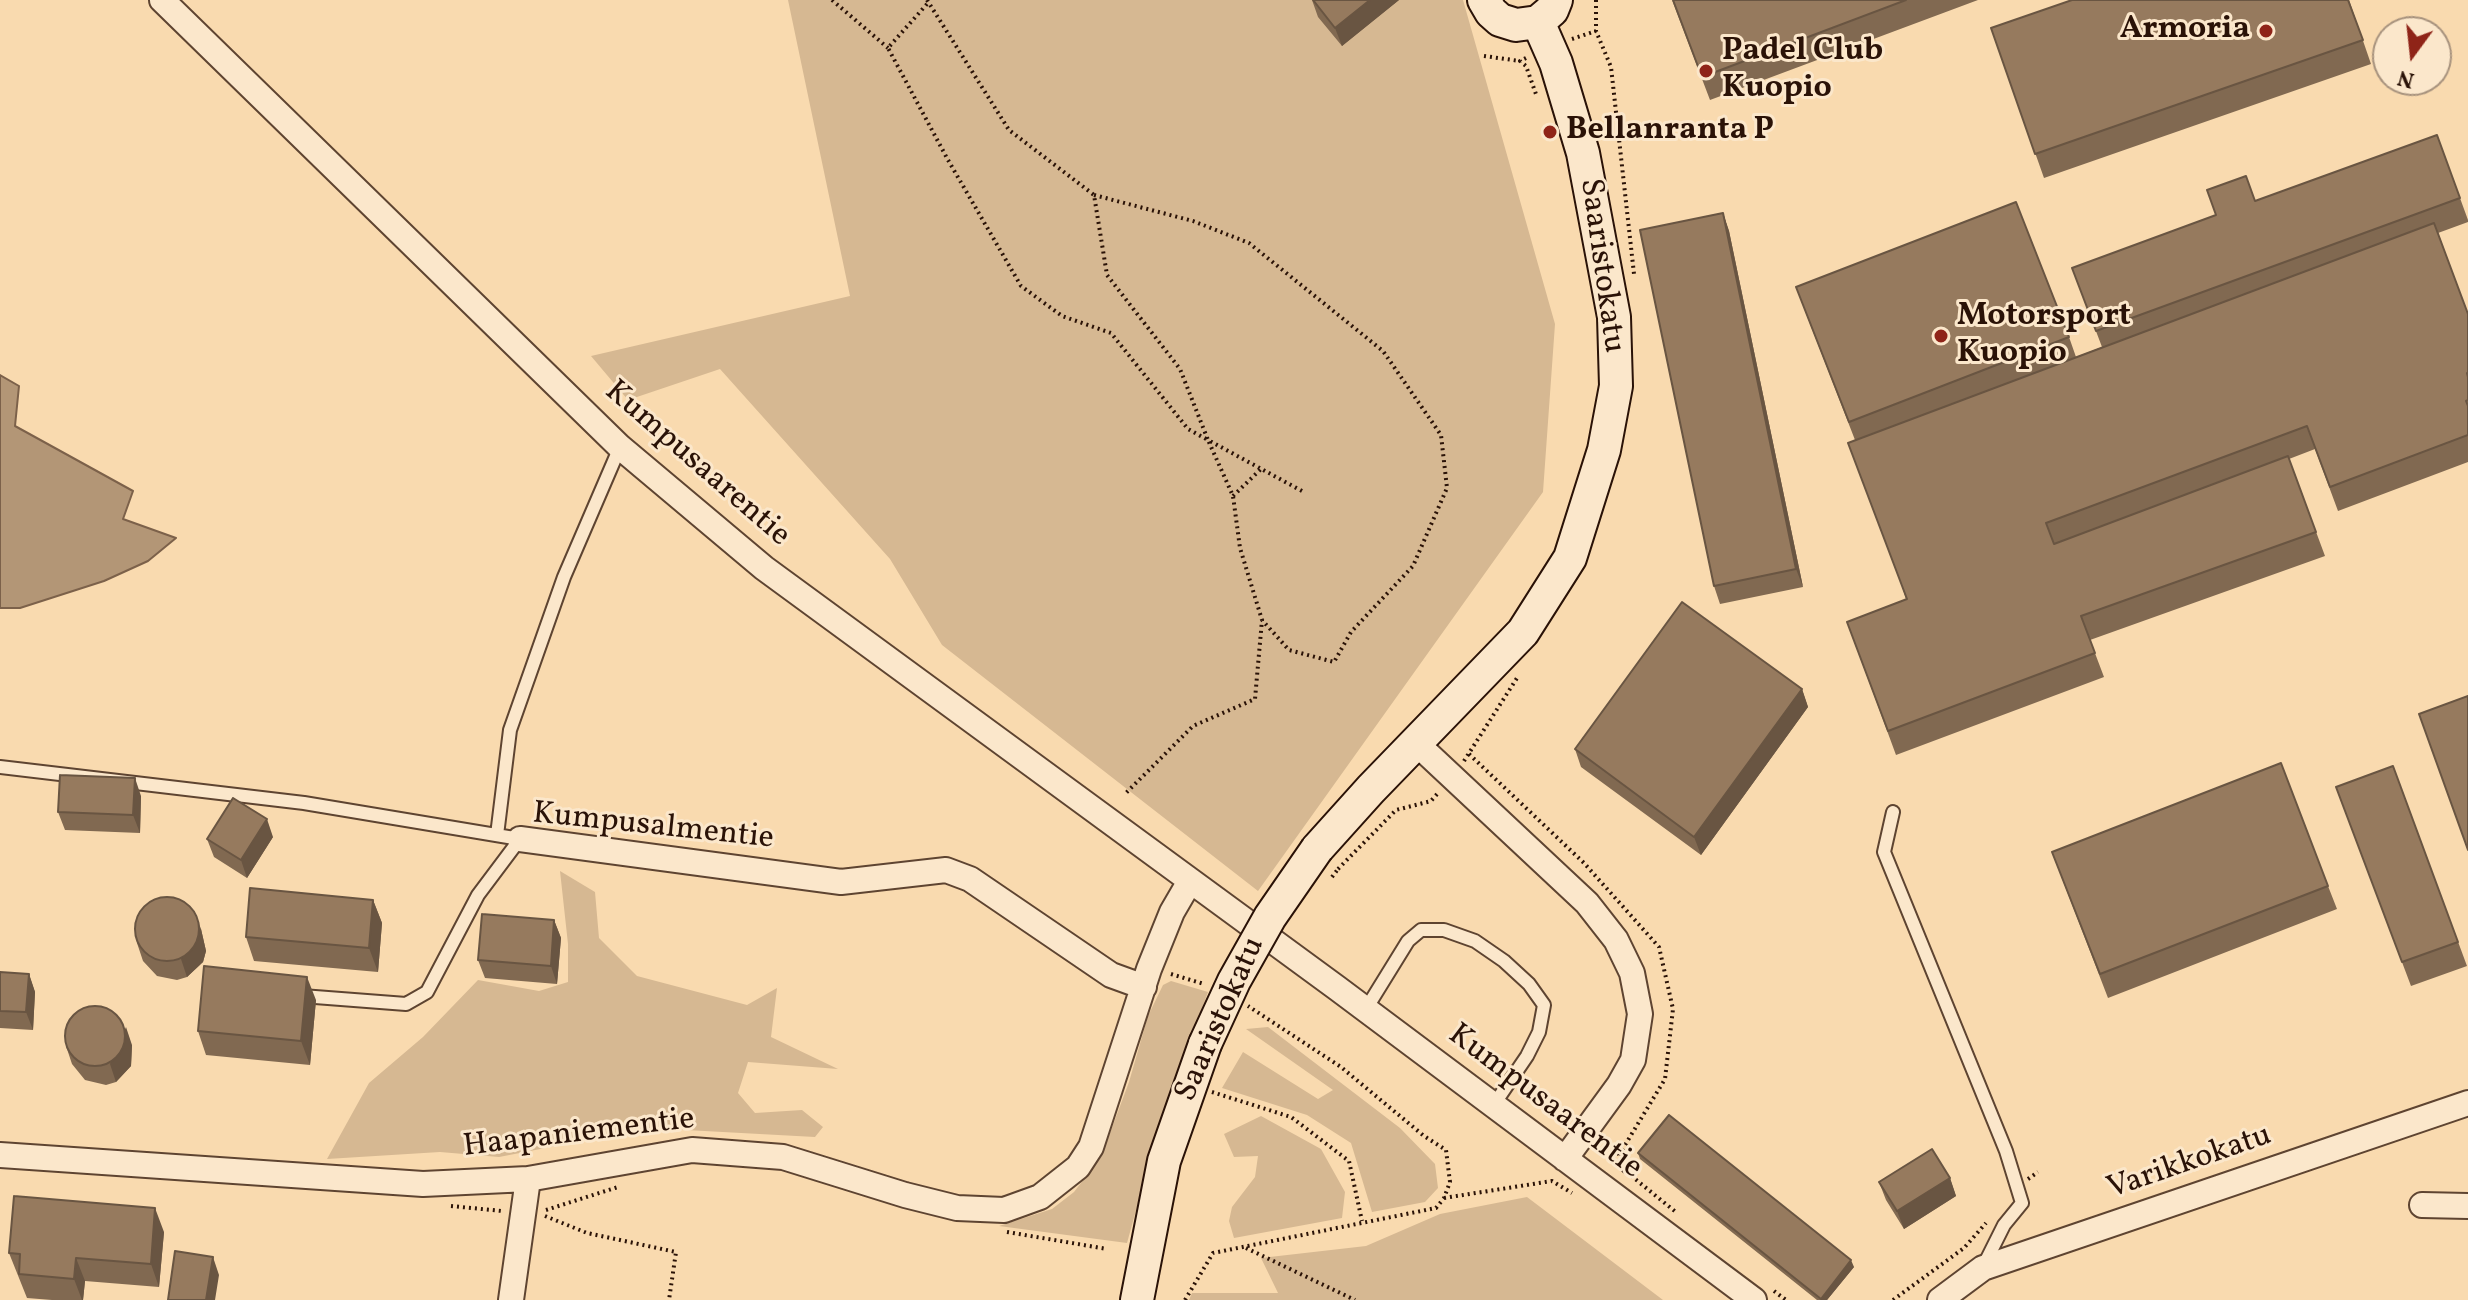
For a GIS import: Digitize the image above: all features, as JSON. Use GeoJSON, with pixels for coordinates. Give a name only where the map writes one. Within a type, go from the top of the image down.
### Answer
{"type":"FeatureCollection","features":[{"type":"Feature","properties":{"kind":"main road"},"geometry":{"type":"LineString","coordinates":[[1484,0],[1500,20],[1516,25],[1547,11]]}},
{"type":"Feature","properties":{"kind":"main road","name":"Saaristokatu"},"geometry":{"type":"LineString","coordinates":[[1137,1300],[1164,1161],[1205,1044],[1234,981],[1270,917],[1328,859],[1416,743],[1523,632],[1570,558],[1604,450],[1616,386],[1614,317],[1583,153],[1556,63],[1547,11]]}},
{"type":"Feature","properties":{"kind":"street","name":"Kumpusaarentie"},"geometry":{"type":"LineString","coordinates":[[162,0],[620,447],[764,568],[1366,1009],[1754,1300]]}},
{"type":"Feature","properties":{"kind":"street"},"geometry":{"type":"LineString","coordinates":[[1416,743],[1587,903],[1616,940],[1632,973],[1640,1014],[1633,1060],[1619,1085],[1565,1159]]}},
{"type":"Feature","properties":{"kind":"street","name":"Kumpusalmentie"},"geometry":{"type":"LineString","coordinates":[[508,837],[841,882],[946,870],[970,879],[1111,975],[1146,978]]}},
{"type":"Feature","properties":{"kind":"street","name":"Haapaniementie"},"geometry":{"type":"LineString","coordinates":[[0,1155],[423,1184],[528,1179],[692,1150],[783,1157],[957,1208],[1004,1210],[1040,1197],[1078,1167],[1091,1147],[1146,978],[1172,912],[1190,881]]}},
{"type":"Feature","properties":{"kind":"street","name":"Varikkokatu"},"geometry":{"type":"LineString","coordinates":[[1940,1300],[1983,1268],[2468,1103]]}},
{"type":"Feature","properties":{"kind":"street"},"geometry":{"type":"LineString","coordinates":[[511,1300],[528,1179]]}},
{"type":"Feature","properties":{"kind":"street"},"geometry":{"type":"LineString","coordinates":[[2422,1205],[2468,1206]]}},
{"type":"Feature","properties":{"kind":"lane"},"geometry":{"type":"LineString","coordinates":[[0,767],[304,803],[508,837],[510,730],[564,577],[620,447]]}},
{"type":"Feature","properties":{"kind":"lane"},"geometry":{"type":"LineString","coordinates":[[1893,812],[1884,852],[2006,1151],[2022,1203],[2004,1225],[1983,1268]]}},
{"type":"Feature","properties":{"kind":"lane","name":"Kumpusalmentie"},"geometry":{"type":"LineString","coordinates":[[284,994],[406,1004],[427,992],[508,837]]}},
{"type":"Feature","properties":{"kind":"lane"},"geometry":{"type":"LineString","coordinates":[[1366,1009],[1408,941],[1421,930],[1444,930],[1475,941],[1504,961],[1529,984],[1544,1005],[1539,1032],[1533,1044],[1493,1106]]}},
{"type":"Feature","properties":{"kind":"path"},"geometry":{"type":"LineString","coordinates":[[832,0],[888,48],[1021,286],[1062,316],[1111,333],[1188,429],[1302,491]]}},
{"type":"Feature","properties":{"kind":"path"},"geometry":{"type":"LineString","coordinates":[[1596,0],[1596,31],[1611,67],[1635,283]]}},
{"type":"Feature","properties":{"kind":"path"},"geometry":{"type":"LineString","coordinates":[[888,48],[927,2],[1009,130],[1094,195],[1193,221],[1249,243],[1383,351],[1441,435],[1447,488],[1413,566],[1351,632],[1334,662],[1289,650],[1262,620]]}},
{"type":"Feature","properties":{"kind":"path"},"geometry":{"type":"LineString","coordinates":[[1484,56],[1520,61]]}},
{"type":"Feature","properties":{"kind":"path"},"geometry":{"type":"LineString","coordinates":[[1094,195],[1107,275],[1180,369],[1233,496],[1240,548],[1262,620],[1255,699],[1193,726],[1125,794]]}},
{"type":"Feature","properties":{"kind":"path"},"geometry":{"type":"LineString","coordinates":[[1233,496],[1262,468]]}},
{"type":"Feature","properties":{"kind":"path"},"geometry":{"type":"LineString","coordinates":[[1328,859],[1396,810],[1431,801],[1469,754],[1519,674]]}},
{"type":"Feature","properties":{"kind":"path"},"geometry":{"type":"LineString","coordinates":[[1146,978],[1198,981],[1211,988]]}},
{"type":"Feature","properties":{"kind":"path"},"geometry":{"type":"LineString","coordinates":[[1185,1300],[1213,1253],[1436,1208],[1450,1182],[1446,1150],[1424,1136],[1341,1067],[1265,1015],[1238,1001]]}},
{"type":"Feature","properties":{"kind":"path"},"geometry":{"type":"LineString","coordinates":[[1215,1079],[1212,1092],[1291,1117],[1349,1161],[1362,1221]]}},
{"type":"Feature","properties":{"kind":"path"},"geometry":{"type":"LineString","coordinates":[[2017,1187],[2038,1172]]}},
{"type":"Feature","properties":{"kind":"path"},"geometry":{"type":"LineString","coordinates":[[539,1212],[552,1221],[587,1233],[676,1252],[669,1300]]}},
{"type":"Feature","properties":{"kind":"path"},"geometry":{"type":"LineString","coordinates":[[1893,1300],[1964,1248],[1992,1216]]}},
{"type":"Feature","properties":{"kind":"path"},"geometry":{"type":"LineString","coordinates":[[1244,1247],[1355,1300]]}},
{"type":"Feature","properties":{"kind":"shaded area"},"geometry":{"type":"Polygon","coordinates":[[[788,0],[1463,0],[1555,324],[1543,492],[1258,891],[942,645],[890,559],[720,369],[628,400],[591,356],[850,296],[788,0]]]}},
{"type":"Feature","properties":{"kind":"shaded area"},"geometry":{"type":"Polygon","coordinates":[[[0,375],[19,386],[15,426],[133,491],[123,519],[176,538],[148,561],[104,581],[20,608],[0,608],[0,375]]]}},
{"type":"Feature","properties":{"kind":"shaded area"},"geometry":{"type":"Polygon","coordinates":[[[560,871],[595,892],[599,938],[637,976],[747,1005],[777,988],[771,1037],[838,1069],[748,1062],[738,1093],[755,1113],[802,1110],[823,1127],[815,1137],[649,1128],[499,1157],[440,1152],[327,1159],[369,1083],[423,1037],[478,980],[539,991],[568,982],[568,944],[560,871]]]}},
{"type":"Feature","properties":{"kind":"shaded area"},"geometry":{"type":"Polygon","coordinates":[[[1171,981],[1208,992],[1160,1123],[1127,1243],[999,1226],[1052,1209],[1074,1192],[1101,1157],[1129,1082],[1148,1016],[1163,985],[1171,981]]]}},
{"type":"Feature","properties":{"kind":"shaded area"},"geometry":{"type":"Polygon","coordinates":[[[1268,1027],[1400,1128],[1435,1164],[1438,1188],[1425,1202],[1372,1212],[1351,1143],[1307,1115],[1222,1088],[1243,1052],[1318,1099],[1333,1090],[1246,1029],[1268,1027]]]}},
{"type":"Feature","properties":{"kind":"shaded area"},"geometry":{"type":"Polygon","coordinates":[[[1261,1116],[1321,1149],[1345,1192],[1342,1218],[1234,1238],[1229,1221],[1232,1207],[1255,1177],[1258,1156],[1234,1157],[1224,1134],[1261,1116]]]}},
{"type":"Feature","properties":{"kind":"shaded area"},"geometry":{"type":"Polygon","coordinates":[[[1527,1197],[1663,1300],[1189,1300],[1192,1293],[1278,1293],[1261,1258],[1366,1246],[1440,1214],[1527,1197]]]}},
{"type":"Feature","properties":{"kind":"building"},"geometry":{"type":"Polygon","coordinates":[[[1313,0],[1370,0],[1335,28],[1313,0]]]}},
{"type":"Feature","properties":{"kind":"building"},"geometry":{"type":"Polygon","coordinates":[[[1673,0],[1906,0],[1702,77],[1673,0]]]}},
{"type":"Feature","properties":{"kind":"building"},"geometry":{"type":"Polygon","coordinates":[[[2072,0],[2348,0],[2363,40],[2035,154],[1991,28],[2072,0]]]}},
{"type":"Feature","properties":{"kind":"building"},"geometry":{"type":"Polygon","coordinates":[[[2437,135],[2460,198],[2096,331],[2072,268],[2216,215],[2207,190],[2246,176],[2255,201],[2437,135]]]}},
{"type":"Feature","properties":{"kind":"building","name":"Motorsport Kuopio"},"geometry":{"type":"Polygon","coordinates":[[[2016,202],[2069,337],[1849,422],[1796,287],[2016,202]]]}},
{"type":"Feature","properties":{"kind":"building"},"geometry":{"type":"Polygon","coordinates":[[[1723,213],[1796,569],[1714,586],[1640,230],[1723,213]]]}},
{"type":"Feature","properties":{"kind":"building"},"geometry":{"type":"Polygon","coordinates":[[[2434,223],[2468,314],[2468,435],[2330,487],[2307,426],[2046,523],[2054,544],[2288,456],[2316,532],[2081,616],[2095,653],[1888,731],[1847,622],[1907,599],[1848,443],[2434,223]]]}},
{"type":"Feature","properties":{"kind":"building"},"geometry":{"type":"Polygon","coordinates":[[[1682,602],[1802,689],[1694,837],[1575,749],[1682,602]]]}},
{"type":"Feature","properties":{"kind":"building"},"geometry":{"type":"Polygon","coordinates":[[[2468,696],[2468,850],[2419,714],[2468,696]]]}},
{"type":"Feature","properties":{"kind":"building"},"geometry":{"type":"Polygon","coordinates":[[[2281,763],[2328,886],[2100,974],[2052,852],[2281,763]]]}},
{"type":"Feature","properties":{"kind":"building"},"geometry":{"type":"Polygon","coordinates":[[[2393,766],[2458,942],[2402,962],[2336,787],[2393,766]]]}},
{"type":"Feature","properties":{"kind":"building"},"geometry":{"type":"Polygon","coordinates":[[[60,775],[135,778],[133,815],[58,812],[60,775]]]}},
{"type":"Feature","properties":{"kind":"building"},"geometry":{"type":"Polygon","coordinates":[[[233,798],[267,819],[241,860],[207,839],[233,798]]]}},
{"type":"Feature","properties":{"kind":"building"},"geometry":{"type":"Polygon","coordinates":[[[250,888],[373,900],[369,948],[246,937],[250,888]]]}},
{"type":"Feature","properties":{"kind":"building"},"geometry":{"type":"Polygon","coordinates":[[[161,897],[173,897],[190,906],[197,917],[197,941],[190,952],[173,961],[161,961],[149,956],[140,947],[135,935],[135,923],[140,911],[149,902],[161,897]]]}},
{"type":"Feature","properties":{"kind":"building"},"geometry":{"type":"Polygon","coordinates":[[[482,914],[554,920],[551,966],[478,960],[482,914]]]}},
{"type":"Feature","properties":{"kind":"building"},"geometry":{"type":"Polygon","coordinates":[[[204,966],[307,977],[301,1041],[198,1031],[204,966]]]}},
{"type":"Feature","properties":{"kind":"building"},"geometry":{"type":"Polygon","coordinates":[[[0,972],[29,974],[26,1012],[0,1011],[0,972]]]}},
{"type":"Feature","properties":{"kind":"building"},"geometry":{"type":"Polygon","coordinates":[[[95,1006],[117,1014],[125,1036],[117,1058],[95,1066],[73,1058],[65,1036],[73,1014],[95,1006]]]}},
{"type":"Feature","properties":{"kind":"building"},"geometry":{"type":"Polygon","coordinates":[[[1669,1115],[1851,1260],[1821,1299],[1638,1153],[1669,1115]]]}},
{"type":"Feature","properties":{"kind":"building"},"geometry":{"type":"Polygon","coordinates":[[[1932,1149],[1950,1178],[1897,1211],[1879,1182],[1932,1149]]]}},
{"type":"Feature","properties":{"kind":"building"},"geometry":{"type":"Polygon","coordinates":[[[14,1196],[155,1208],[151,1264],[76,1258],[74,1279],[19,1274],[20,1254],[9,1253],[14,1196]]]}},
{"type":"Feature","properties":{"kind":"building"},"geometry":{"type":"Polygon","coordinates":[[[175,1251],[213,1257],[206,1300],[168,1300],[175,1251]]]}},
{"type":"Feature","properties":{"kind":"place","name":"Armoria"},"geometry":{"type":"Point","coordinates":[2266,31]}},
{"type":"Feature","properties":{"kind":"place","name":"Padel Club Kuopio"},"geometry":{"type":"Point","coordinates":[1706,71]}},
{"type":"Feature","properties":{"kind":"place","name":"Bellanranta P"},"geometry":{"type":"Point","coordinates":[1550,132]}},
{"type":"Feature","properties":{"kind":"place","name":"Motorsport Kuopio"},"geometry":{"type":"Point","coordinates":[1941,336]}}]}
